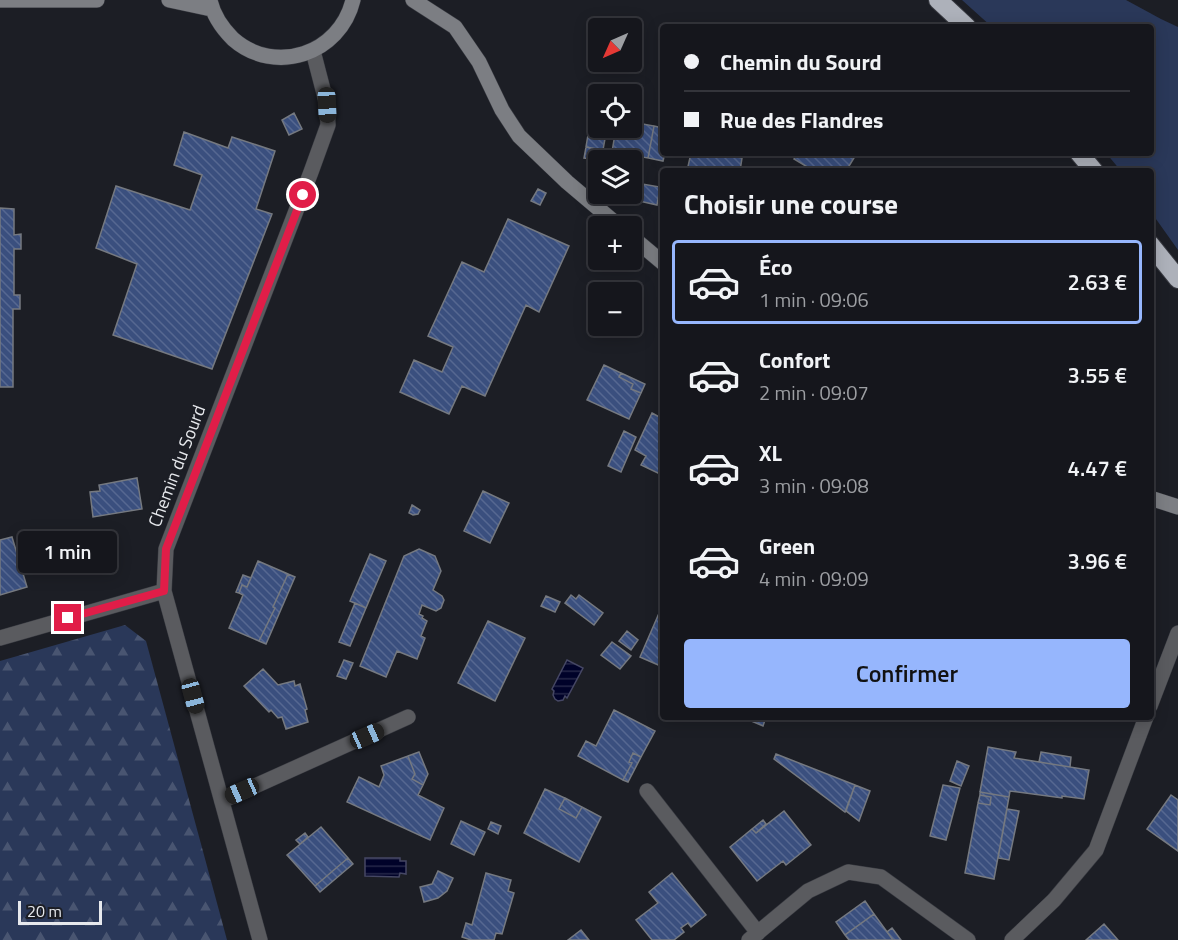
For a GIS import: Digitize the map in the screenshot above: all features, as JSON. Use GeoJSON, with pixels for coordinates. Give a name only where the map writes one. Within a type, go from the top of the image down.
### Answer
{"type":"FeatureCollection","features":[{"type":"Feature","properties":{"kind":"highway"},"geometry":{"type":"LineString","coordinates":[[938,0],[964,24]]}},
{"type":"Feature","properties":{"kind":"highway"},"geometry":{"type":"LineString","coordinates":[[1082,156],[1092,168]]}},
{"type":"Feature","properties":{"kind":"highway"},"geometry":{"type":"LineString","coordinates":[[1154,249],[1178,279]]}},
{"type":"Feature","properties":{"kind":"main road"},"geometry":{"type":"LineString","coordinates":[[0,0],[97,0]]}},
{"type":"Feature","properties":{"kind":"main road"},"geometry":{"type":"LineString","coordinates":[[169,0],[211,4],[224,30],[242,46],[265,56],[289,58],[313,51],[331,39],[358,1]]}},
{"type":"Feature","properties":{"kind":"main road"},"geometry":{"type":"LineString","coordinates":[[413,0],[455,27],[479,62],[502,110],[519,136],[567,182],[607,216]]}},
{"type":"Feature","properties":{"kind":"main road"},"geometry":{"type":"LineString","coordinates":[[642,245],[660,260]]}},
{"type":"Feature","properties":{"kind":"main road"},"geometry":{"type":"LineString","coordinates":[[1154,499],[1178,507]]}},
{"type":"Feature","properties":{"kind":"street","name":"Chemin du Sourd"},"geometry":{"type":"LineString","coordinates":[[260,940],[164,591],[166,549],[328,125],[327,105],[313,51]]}},
{"type":"Feature","properties":{"kind":"street"},"geometry":{"type":"LineString","coordinates":[[0,638],[164,591]]}},
{"type":"Feature","properties":{"kind":"street"},"geometry":{"type":"LineString","coordinates":[[1154,696],[1178,633]]}},
{"type":"Feature","properties":{"kind":"street"},"geometry":{"type":"LineString","coordinates":[[222,801],[408,717]]}},
{"type":"Feature","properties":{"kind":"street"},"geometry":{"type":"LineString","coordinates":[[1012,940],[1054,900],[1096,850],[1145,720]]}},
{"type":"Feature","properties":{"kind":"street"},"geometry":{"type":"LineString","coordinates":[[647,791],[754,937],[808,891],[848,872],[881,877],[968,940]]}},
{"type":"Feature","properties":{"kind":"green space"},"geometry":{"type":"Polygon","coordinates":[[[962,0],[1126,0],[1178,27],[1178,250],[1154,216],[1154,168],[1118,168],[1108,156],[1154,156],[1154,24],[989,24],[962,0]]]}},
{"type":"Feature","properties":{"kind":"green space"},"geometry":{"type":"Polygon","coordinates":[[[125,625],[146,641],[227,940],[0,940],[0,661],[125,625]]]}},
{"type":"Feature","properties":{"kind":"shaded area"},"geometry":{"type":"Polygon","coordinates":[[[567,660],[583,668],[567,698],[565,696],[563,700],[558,701],[552,689],[567,660]]]}},
{"type":"Feature","properties":{"kind":"shaded area"},"geometry":{"type":"Polygon","coordinates":[[[365,858],[400,858],[400,861],[406,861],[406,874],[400,873],[399,877],[365,876],[365,858]]]}},
{"type":"Feature","properties":{"kind":"building"},"geometry":{"type":"Polygon","coordinates":[[[294,113],[302,129],[289,135],[282,120],[294,113]]]}},
{"type":"Feature","properties":{"kind":"building"},"geometry":{"type":"Polygon","coordinates":[[[642,124],[654,126],[648,158],[642,157],[642,150],[612,150],[614,138],[642,138],[642,124]]]}},
{"type":"Feature","properties":{"kind":"building"},"geometry":{"type":"Polygon","coordinates":[[[654,126],[660,127],[660,156],[664,156],[663,161],[648,158],[654,126]]]}},
{"type":"Feature","properties":{"kind":"building"},"geometry":{"type":"Polygon","coordinates":[[[184,132],[228,148],[232,137],[275,151],[256,209],[272,214],[212,369],[113,335],[137,264],[96,248],[116,186],[190,210],[202,175],[174,165],[184,132]]]}},
{"type":"Feature","properties":{"kind":"building"},"geometry":{"type":"Polygon","coordinates":[[[588,135],[588,138],[605,138],[603,150],[586,147],[588,135]]]}},
{"type":"Feature","properties":{"kind":"building"},"geometry":{"type":"Polygon","coordinates":[[[586,147],[603,150],[588,150],[588,158],[584,158],[586,147]]]}},
{"type":"Feature","properties":{"kind":"building"},"geometry":{"type":"Polygon","coordinates":[[[690,156],[742,158],[740,168],[688,168],[690,156]]]}},
{"type":"Feature","properties":{"kind":"building"},"geometry":{"type":"Polygon","coordinates":[[[796,156],[855,156],[848,168],[809,168],[794,159],[796,156]]]}},
{"type":"Feature","properties":{"kind":"building"},"geometry":{"type":"Polygon","coordinates":[[[642,184],[660,187],[657,205],[642,202],[642,184]]]}},
{"type":"Feature","properties":{"kind":"building"},"geometry":{"type":"Polygon","coordinates":[[[538,189],[546,193],[540,205],[531,201],[538,189]]]}},
{"type":"Feature","properties":{"kind":"building"},"geometry":{"type":"Polygon","coordinates":[[[0,208],[14,209],[14,235],[21,234],[21,249],[14,249],[14,295],[20,295],[20,309],[13,309],[13,387],[0,387],[0,208]]]}},
{"type":"Feature","properties":{"kind":"building"},"geometry":{"type":"Polygon","coordinates":[[[508,219],[569,246],[539,312],[526,305],[485,396],[462,386],[449,414],[400,392],[414,360],[442,372],[453,347],[428,336],[462,262],[484,272],[508,219]]]}},
{"type":"Feature","properties":{"kind":"building"},"geometry":{"type":"Polygon","coordinates":[[[604,365],[621,373],[619,377],[633,384],[631,389],[641,393],[629,419],[587,400],[604,365]]]}},
{"type":"Feature","properties":{"kind":"building"},"geometry":{"type":"Polygon","coordinates":[[[621,373],[645,384],[641,393],[631,389],[633,384],[619,377],[621,373]]]}},
{"type":"Feature","properties":{"kind":"building"},"geometry":{"type":"Polygon","coordinates":[[[652,413],[660,417],[660,474],[641,465],[646,456],[635,450],[652,413]]]}},
{"type":"Feature","properties":{"kind":"building"},"geometry":{"type":"Polygon","coordinates":[[[624,431],[636,437],[621,472],[608,466],[624,431]]]}},
{"type":"Feature","properties":{"kind":"building"},"geometry":{"type":"Polygon","coordinates":[[[137,478],[142,509],[93,517],[90,492],[100,491],[99,485],[137,478]]]}},
{"type":"Feature","properties":{"kind":"building"},"geometry":{"type":"Polygon","coordinates":[[[483,491],[509,503],[490,543],[464,531],[483,491]]]}},
{"type":"Feature","properties":{"kind":"building"},"geometry":{"type":"Polygon","coordinates":[[[412,505],[420,510],[418,514],[409,513],[412,505]]]}},
{"type":"Feature","properties":{"kind":"building"},"geometry":{"type":"Polygon","coordinates":[[[12,537],[27,587],[0,595],[0,540],[12,537]]]}},
{"type":"Feature","properties":{"kind":"building"},"geometry":{"type":"Polygon","coordinates":[[[419,549],[435,556],[441,571],[433,590],[444,600],[441,608],[436,611],[422,605],[419,614],[427,621],[421,636],[425,638],[417,659],[397,651],[386,677],[360,666],[404,556],[419,549]]]}},
{"type":"Feature","properties":{"kind":"building"},"geometry":{"type":"Polygon","coordinates":[[[370,554],[386,561],[366,608],[350,601],[370,554]]]}},
{"type":"Feature","properties":{"kind":"building"},"geometry":{"type":"Polygon","coordinates":[[[258,561],[288,574],[259,641],[229,628],[243,595],[239,593],[242,585],[247,587],[258,561]]]}},
{"type":"Feature","properties":{"kind":"building"},"geometry":{"type":"Polygon","coordinates":[[[288,574],[295,577],[266,644],[259,641],[288,574]]]}},
{"type":"Feature","properties":{"kind":"building"},"geometry":{"type":"Polygon","coordinates":[[[243,575],[251,578],[247,587],[242,585],[239,593],[236,592],[243,575]]]}},
{"type":"Feature","properties":{"kind":"building"},"geometry":{"type":"Polygon","coordinates":[[[571,595],[576,599],[579,595],[603,613],[594,625],[565,603],[571,595]]]}},
{"type":"Feature","properties":{"kind":"building"},"geometry":{"type":"Polygon","coordinates":[[[546,596],[560,602],[555,612],[541,606],[546,596]]]}},
{"type":"Feature","properties":{"kind":"building"},"geometry":{"type":"Polygon","coordinates":[[[355,603],[366,608],[350,646],[339,642],[355,603]]]}},
{"type":"Feature","properties":{"kind":"building"},"geometry":{"type":"Polygon","coordinates":[[[660,611],[660,666],[640,657],[660,611]]]}},
{"type":"Feature","properties":{"kind":"building"},"geometry":{"type":"Polygon","coordinates":[[[488,621],[525,638],[495,701],[458,683],[488,621]]]}},
{"type":"Feature","properties":{"kind":"building"},"geometry":{"type":"Polygon","coordinates":[[[627,631],[638,640],[631,650],[619,641],[627,631]]]}},
{"type":"Feature","properties":{"kind":"building"},"geometry":{"type":"Polygon","coordinates":[[[612,642],[631,656],[620,669],[601,655],[612,642]]]}},
{"type":"Feature","properties":{"kind":"building"},"geometry":{"type":"Polygon","coordinates":[[[344,660],[353,663],[346,679],[337,676],[344,660]]]}},
{"type":"Feature","properties":{"kind":"building"},"geometry":{"type":"Polygon","coordinates":[[[263,669],[278,685],[294,681],[295,686],[300,684],[308,722],[286,729],[282,717],[278,718],[271,710],[269,712],[244,686],[263,669]]]}},
{"type":"Feature","properties":{"kind":"building"},"geometry":{"type":"Polygon","coordinates":[[[614,710],[655,731],[641,757],[633,753],[629,762],[632,763],[623,780],[578,756],[586,741],[596,746],[614,710]]]}},
{"type":"Feature","properties":{"kind":"building"},"geometry":{"type":"Polygon","coordinates":[[[749,720],[765,720],[763,726],[749,720]]]}},
{"type":"Feature","properties":{"kind":"building"},"geometry":{"type":"Polygon","coordinates":[[[988,747],[1016,752],[1014,758],[1089,770],[1084,799],[1010,791],[1009,797],[980,792],[988,747]]]}},
{"type":"Feature","properties":{"kind":"building"},"geometry":{"type":"Polygon","coordinates":[[[419,752],[428,774],[423,785],[412,779],[415,774],[408,756],[419,752]]]}},
{"type":"Feature","properties":{"kind":"building"},"geometry":{"type":"Polygon","coordinates":[[[1041,752],[1071,757],[1070,767],[1039,762],[1041,752]]]}},
{"type":"Feature","properties":{"kind":"building"},"geometry":{"type":"Polygon","coordinates":[[[633,753],[641,757],[628,782],[623,780],[632,763],[629,762],[633,753]]]}},
{"type":"Feature","properties":{"kind":"building"},"geometry":{"type":"Polygon","coordinates":[[[776,754],[855,785],[845,812],[774,759],[776,754]]]}},
{"type":"Feature","properties":{"kind":"building"},"geometry":{"type":"Polygon","coordinates":[[[408,756],[415,774],[412,779],[423,785],[418,795],[444,808],[430,840],[347,802],[359,777],[379,787],[384,775],[381,766],[408,756]]]}},
{"type":"Feature","properties":{"kind":"building"},"geometry":{"type":"Polygon","coordinates":[[[957,761],[969,766],[961,786],[950,781],[957,761]]]}},
{"type":"Feature","properties":{"kind":"building"},"geometry":{"type":"Polygon","coordinates":[[[855,785],[870,791],[859,821],[846,811],[855,785]]]}},
{"type":"Feature","properties":{"kind":"building"},"geometry":{"type":"Polygon","coordinates":[[[943,785],[960,788],[946,840],[930,836],[943,785]]]}},
{"type":"Feature","properties":{"kind":"building"},"geometry":{"type":"Polygon","coordinates":[[[545,789],[565,798],[559,809],[576,818],[582,807],[601,817],[579,862],[524,833],[545,789]]]}},
{"type":"Feature","properties":{"kind":"building"},"geometry":{"type":"Polygon","coordinates":[[[980,792],[1009,797],[994,879],[965,873],[978,803],[990,805],[991,797],[980,795],[980,792]]]}},
{"type":"Feature","properties":{"kind":"building"},"geometry":{"type":"Polygon","coordinates":[[[980,795],[991,797],[990,805],[978,803],[980,795]]]}},
{"type":"Feature","properties":{"kind":"building"},"geometry":{"type":"Polygon","coordinates":[[[1171,795],[1178,800],[1178,851],[1147,829],[1171,795]]]}},
{"type":"Feature","properties":{"kind":"building"},"geometry":{"type":"Polygon","coordinates":[[[565,798],[582,807],[576,818],[559,809],[565,798]]]}},
{"type":"Feature","properties":{"kind":"building"},"geometry":{"type":"Polygon","coordinates":[[[1007,809],[1019,811],[1009,860],[998,858],[1007,809]]]}},
{"type":"Feature","properties":{"kind":"building"},"geometry":{"type":"Polygon","coordinates":[[[784,811],[811,845],[786,865],[783,861],[757,881],[730,847],[752,829],[756,833],[784,811]]]}},
{"type":"Feature","properties":{"kind":"building"},"geometry":{"type":"Polygon","coordinates":[[[763,820],[766,824],[756,833],[752,829],[763,820]]]}},
{"type":"Feature","properties":{"kind":"building"},"geometry":{"type":"Polygon","coordinates":[[[461,821],[485,832],[474,855],[451,844],[461,821]]]}},
{"type":"Feature","properties":{"kind":"building"},"geometry":{"type":"Polygon","coordinates":[[[491,822],[501,826],[498,834],[488,829],[491,822]]]}},
{"type":"Feature","properties":{"kind":"building"},"geometry":{"type":"Polygon","coordinates":[[[321,827],[348,858],[315,886],[287,855],[321,827]]]}},
{"type":"Feature","properties":{"kind":"building"},"geometry":{"type":"Polygon","coordinates":[[[305,833],[308,837],[300,844],[296,840],[305,833]]]}},
{"type":"Feature","properties":{"kind":"building"},"geometry":{"type":"Polygon","coordinates":[[[348,858],[353,864],[320,892],[315,886],[348,858]]]}},
{"type":"Feature","properties":{"kind":"building"},"geometry":{"type":"Polygon","coordinates":[[[438,871],[453,878],[447,891],[438,898],[424,902],[420,887],[432,884],[438,871]]]}},
{"type":"Feature","properties":{"kind":"building"},"geometry":{"type":"Polygon","coordinates":[[[486,873],[511,880],[508,891],[514,893],[502,934],[496,933],[494,940],[471,940],[462,937],[466,923],[472,925],[486,873]]]}},
{"type":"Feature","properties":{"kind":"building"},"geometry":{"type":"Polygon","coordinates":[[[672,873],[706,915],[691,927],[688,923],[681,928],[684,932],[674,940],[652,940],[636,920],[658,903],[649,892],[672,873]]]}},
{"type":"Feature","properties":{"kind":"building"},"geometry":{"type":"Polygon","coordinates":[[[865,901],[874,914],[845,935],[836,922],[865,901]]]}},
{"type":"Feature","properties":{"kind":"building"},"geometry":{"type":"Polygon","coordinates":[[[874,914],[893,940],[849,940],[845,935],[874,914]]]}},
{"type":"Feature","properties":{"kind":"building"},"geometry":{"type":"Polygon","coordinates":[[[1104,924],[1118,940],[1086,940],[1104,924]]]}},
{"type":"Feature","properties":{"kind":"building"},"geometry":{"type":"Polygon","coordinates":[[[892,928],[901,940],[893,940],[887,932],[892,928]]]}},
{"type":"Feature","properties":{"kind":"building"},"geometry":{"type":"Polygon","coordinates":[[[581,930],[589,940],[568,940],[581,930]]]}},
{"type":"Feature","properties":{"kind":"route"},"geometry":{"type":"LineString","coordinates":[[68,618],[164,591],[166,549],[303,195]]}}]}
